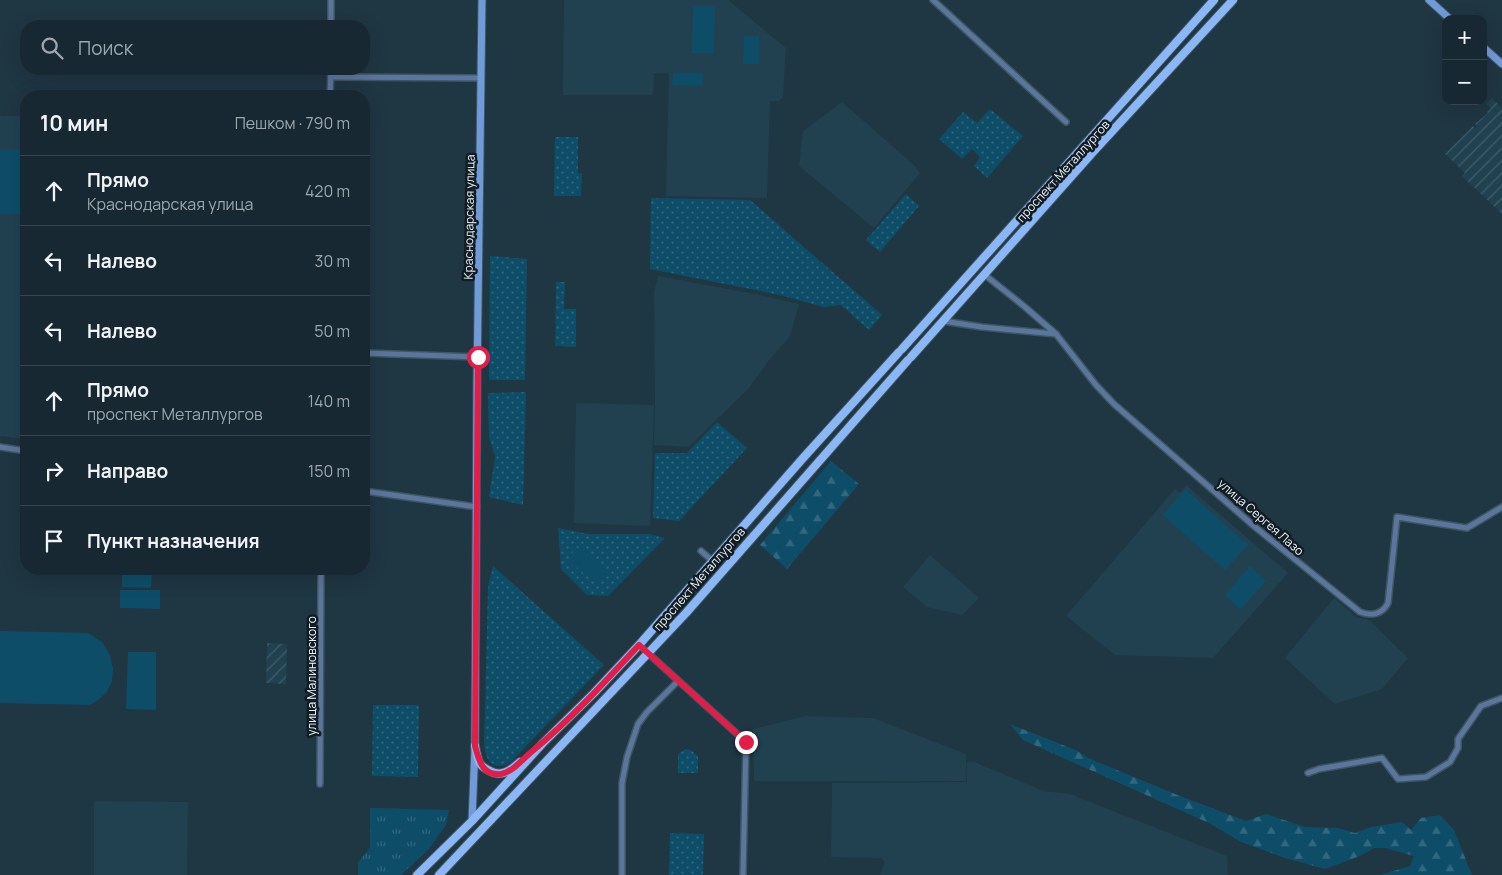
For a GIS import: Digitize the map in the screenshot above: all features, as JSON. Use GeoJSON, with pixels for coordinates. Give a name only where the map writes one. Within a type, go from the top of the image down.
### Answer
{"type":"FeatureCollection","features":[{"type":"Feature","properties":{"kind":"main road","name":"Краснодарская улица"},"geometry":{"type":"LineString","coordinates":[[472,821],[475,746],[482,0]]}},
{"type":"Feature","properties":{"kind":"main road","name":"проспект Металлургов"},"geometry":{"type":"LineString","coordinates":[[417,875],[472,821],[543,743],[639,645],[714,562],[804,457],[1214,0]]}},
{"type":"Feature","properties":{"kind":"main road","name":"проспект Металлургов"},"geometry":{"type":"LineString","coordinates":[[439,875],[648,654],[1093,152],[1233,0]]}},
{"type":"Feature","properties":{"kind":"main road"},"geometry":{"type":"LineString","coordinates":[[1429,0],[1446,15]]}},
{"type":"Feature","properties":{"kind":"main road"},"geometry":{"type":"LineString","coordinates":[[1487,51],[1502,64]]}},
{"type":"Feature","properties":{"kind":"main road"},"geometry":{"type":"LineString","coordinates":[[975,268],[985,275]]}},
{"type":"Feature","properties":{"kind":"main road"},"geometry":{"type":"LineString","coordinates":[[475,746],[480,764],[492,773],[500,774],[509,771],[543,743]]}},
{"type":"Feature","properties":{"kind":"main road"},"geometry":{"type":"LineString","coordinates":[[472,821],[482,831]]}},
{"type":"Feature","properties":{"kind":"street"},"geometry":{"type":"LineString","coordinates":[[331,0],[331,20]]}},
{"type":"Feature","properties":{"kind":"street"},"geometry":{"type":"LineString","coordinates":[[933,0],[1066,122]]}},
{"type":"Feature","properties":{"kind":"street"},"geometry":{"type":"LineString","coordinates":[[330,90],[331,77],[482,78]]}},
{"type":"Feature","properties":{"kind":"street","name":"улица Сергея Лазо"},"geometry":{"type":"LineString","coordinates":[[985,275],[1026,307],[1056,334],[1096,385],[1114,404],[1255,527],[1360,612],[1377,614],[1384,610],[1388,603],[1396,517],[1467,528],[1502,508]]}},
{"type":"Feature","properties":{"kind":"street"},"geometry":{"type":"LineString","coordinates":[[943,321],[982,327],[1056,334]]}},
{"type":"Feature","properties":{"kind":"street"},"geometry":{"type":"LineString","coordinates":[[370,353],[478,357]]}},
{"type":"Feature","properties":{"kind":"street"},"geometry":{"type":"LineString","coordinates":[[0,447],[20,450]]}},
{"type":"Feature","properties":{"kind":"street"},"geometry":{"type":"LineString","coordinates":[[370,492],[477,507]]}},
{"type":"Feature","properties":{"kind":"street"},"geometry":{"type":"LineString","coordinates":[[701,551],[714,562]]}},
{"type":"Feature","properties":{"kind":"street","name":"улица Малиновского"},"geometry":{"type":"LineString","coordinates":[[320,784],[321,575]]}},
{"type":"Feature","properties":{"kind":"street"},"geometry":{"type":"LineString","coordinates":[[639,645],[746,742],[743,875]]}},
{"type":"Feature","properties":{"kind":"street"},"geometry":{"type":"LineString","coordinates":[[622,875],[622,783],[628,757],[638,724],[678,681]]}},
{"type":"Feature","properties":{"kind":"street"},"geometry":{"type":"LineString","coordinates":[[1308,773],[1319,769],[1382,758],[1398,779],[1426,776],[1450,762],[1458,748],[1458,739],[1481,706],[1502,698]]}},
{"type":"Feature","properties":{"kind":"shaded area"},"geometry":{"type":"Polygon","coordinates":[[[564,0],[728,0],[786,48],[783,97],[779,101],[770,101],[767,198],[666,196],[669,73],[654,73],[653,95],[563,95],[564,0]]]}},
{"type":"Feature","properties":{"kind":"shaded area"},"geometry":{"type":"Polygon","coordinates":[[[1492,98],[1502,108],[1502,214],[1462,176],[1465,173],[1445,154],[1473,126],[1475,128],[1477,126],[1475,124],[1488,113],[1491,108],[1487,103],[1492,98]]]}},
{"type":"Feature","properties":{"kind":"shaded area"},"geometry":{"type":"Polygon","coordinates":[[[842,102],[916,167],[920,173],[874,228],[799,166],[803,131],[842,102]]]}},
{"type":"Feature","properties":{"kind":"shaded area"},"geometry":{"type":"Polygon","coordinates":[[[0,116],[20,116],[20,438],[0,436],[0,116]]]}},
{"type":"Feature","properties":{"kind":"shaded area"},"geometry":{"type":"Polygon","coordinates":[[[658,276],[799,304],[790,336],[769,360],[749,388],[689,447],[654,445],[654,292],[658,276]]]}},
{"type":"Feature","properties":{"kind":"shaded area"},"geometry":{"type":"Polygon","coordinates":[[[576,403],[654,405],[650,526],[574,523],[576,403]]]}},
{"type":"Feature","properties":{"kind":"shaded area"},"geometry":{"type":"Polygon","coordinates":[[[1186,485],[1288,573],[1213,658],[1115,655],[1066,616],[1175,489],[1180,493],[1186,485]]]}},
{"type":"Feature","properties":{"kind":"shaded area"},"geometry":{"type":"Polygon","coordinates":[[[930,555],[979,598],[962,615],[927,607],[903,587],[930,555]]]}},
{"type":"Feature","properties":{"kind":"shaded area"},"geometry":{"type":"Polygon","coordinates":[[[1334,598],[1356,617],[1369,620],[1408,658],[1382,689],[1335,704],[1285,658],[1334,598]]]}},
{"type":"Feature","properties":{"kind":"shaded area"},"geometry":{"type":"Polygon","coordinates":[[[267,643],[287,644],[286,684],[266,683],[267,643]]]}},
{"type":"Feature","properties":{"kind":"shaded area"},"geometry":{"type":"Polygon","coordinates":[[[805,716],[873,718],[966,754],[966,781],[754,781],[753,729],[805,716]]]}},
{"type":"Feature","properties":{"kind":"shaded area"},"geometry":{"type":"Polygon","coordinates":[[[967,762],[974,762],[1044,791],[1070,794],[1227,856],[1228,875],[880,875],[885,862],[881,858],[831,857],[832,783],[967,782],[967,762]]]}},
{"type":"Feature","properties":{"kind":"shaded area"},"geometry":{"type":"Polygon","coordinates":[[[94,801],[188,802],[187,875],[94,875],[94,801]]]}},
{"type":"Feature","properties":{"kind":"green space"},"geometry":{"type":"Polygon","coordinates":[[[693,6],[715,6],[714,53],[692,53],[693,6]]]}},
{"type":"Feature","properties":{"kind":"green space"},"geometry":{"type":"Polygon","coordinates":[[[744,36],[759,36],[759,64],[743,64],[744,36]]]}},
{"type":"Feature","properties":{"kind":"green space"},"geometry":{"type":"Polygon","coordinates":[[[701,73],[703,75],[703,85],[672,85],[673,74],[701,73]]]}},
{"type":"Feature","properties":{"kind":"green space"},"geometry":{"type":"Polygon","coordinates":[[[990,109],[1023,136],[987,178],[974,166],[980,157],[972,149],[962,159],[939,139],[963,112],[977,123],[990,109]]]}},
{"type":"Feature","properties":{"kind":"green space"},"geometry":{"type":"Polygon","coordinates":[[[555,137],[578,137],[578,173],[582,173],[581,196],[554,196],[555,137]]]}},
{"type":"Feature","properties":{"kind":"green space"},"geometry":{"type":"Polygon","coordinates":[[[20,150],[20,214],[0,214],[0,151],[20,150]]]}},
{"type":"Feature","properties":{"kind":"green space"},"geometry":{"type":"Polygon","coordinates":[[[906,194],[919,206],[880,252],[866,240],[906,194]]]}},
{"type":"Feature","properties":{"kind":"green space"},"geometry":{"type":"Polygon","coordinates":[[[651,198],[750,200],[882,315],[869,330],[841,305],[823,307],[780,295],[650,269],[651,198]]]}},
{"type":"Feature","properties":{"kind":"green space"},"geometry":{"type":"Polygon","coordinates":[[[490,256],[527,259],[525,380],[489,380],[490,256]]]}},
{"type":"Feature","properties":{"kind":"green space"},"geometry":{"type":"Polygon","coordinates":[[[556,282],[565,282],[564,309],[576,309],[576,347],[555,346],[556,282]]]}},
{"type":"Feature","properties":{"kind":"green space"},"geometry":{"type":"Polygon","coordinates":[[[526,392],[523,505],[489,497],[495,457],[489,437],[488,393],[526,392]]]}},
{"type":"Feature","properties":{"kind":"green space"},"geometry":{"type":"Polygon","coordinates":[[[717,422],[747,448],[679,521],[653,518],[655,453],[687,453],[717,422]]]}},
{"type":"Feature","properties":{"kind":"green space"},"geometry":{"type":"Polygon","coordinates":[[[831,461],[859,484],[787,569],[760,545],[831,461]]]}},
{"type":"Feature","properties":{"kind":"green space"},"geometry":{"type":"Polygon","coordinates":[[[1185,489],[1248,545],[1225,570],[1163,515],[1185,489]]]}},
{"type":"Feature","properties":{"kind":"green space"},"geometry":{"type":"Polygon","coordinates":[[[558,528],[588,534],[649,534],[665,538],[608,596],[587,595],[561,569],[558,528]]]}},
{"type":"Feature","properties":{"kind":"green space"},"geometry":{"type":"Polygon","coordinates":[[[576,548],[580,548],[606,569],[598,583],[595,583],[569,561],[569,557],[576,548]]]}},
{"type":"Feature","properties":{"kind":"green space"},"geometry":{"type":"Polygon","coordinates":[[[493,566],[604,665],[510,763],[499,766],[489,761],[484,746],[488,586],[493,566]]]}},
{"type":"Feature","properties":{"kind":"green space"},"geometry":{"type":"Polygon","coordinates":[[[1250,566],[1266,581],[1240,610],[1225,595],[1250,566]]]}},
{"type":"Feature","properties":{"kind":"green space"},"geometry":{"type":"Polygon","coordinates":[[[122,575],[152,575],[151,588],[122,587],[122,575]]]}},
{"type":"Feature","properties":{"kind":"green space"},"geometry":{"type":"Polygon","coordinates":[[[120,590],[160,590],[160,609],[120,608],[120,590]]]}},
{"type":"Feature","properties":{"kind":"green space"},"geometry":{"type":"Polygon","coordinates":[[[0,631],[88,633],[102,642],[110,655],[113,669],[112,681],[107,692],[90,705],[0,703],[0,631]]]}},
{"type":"Feature","properties":{"kind":"green space"},"geometry":{"type":"Polygon","coordinates":[[[128,652],[156,652],[156,710],[126,709],[128,652]]]}},
{"type":"Feature","properties":{"kind":"green space"},"geometry":{"type":"Polygon","coordinates":[[[373,705],[419,705],[418,777],[372,776],[373,705]]]}},
{"type":"Feature","properties":{"kind":"green space"},"geometry":{"type":"Polygon","coordinates":[[[1010,724],[1078,751],[1088,758],[1180,796],[1246,821],[1266,814],[1305,827],[1338,828],[1355,833],[1371,827],[1402,822],[1411,830],[1421,818],[1440,815],[1454,830],[1472,875],[1380,875],[1410,866],[1414,856],[1385,848],[1374,848],[1360,856],[1325,869],[1285,858],[1239,841],[1211,824],[1023,740],[1010,724]]]}},
{"type":"Feature","properties":{"kind":"green space"},"geometry":{"type":"Polygon","coordinates":[[[685,749],[691,750],[698,757],[698,773],[678,773],[678,754],[685,749]]]}},
{"type":"Feature","properties":{"kind":"green space"},"geometry":{"type":"Polygon","coordinates":[[[370,808],[449,810],[446,825],[429,849],[401,875],[358,875],[358,862],[370,848],[370,808]]]}},
{"type":"Feature","properties":{"kind":"green space"},"geometry":{"type":"Polygon","coordinates":[[[670,833],[704,834],[703,875],[669,875],[670,833]]]}},
{"type":"Feature","properties":{"kind":"route"},"geometry":{"type":"LineString","coordinates":[[478,357],[475,746],[480,764],[492,773],[500,774],[509,771],[543,743],[639,645],[746,742]]}}]}
